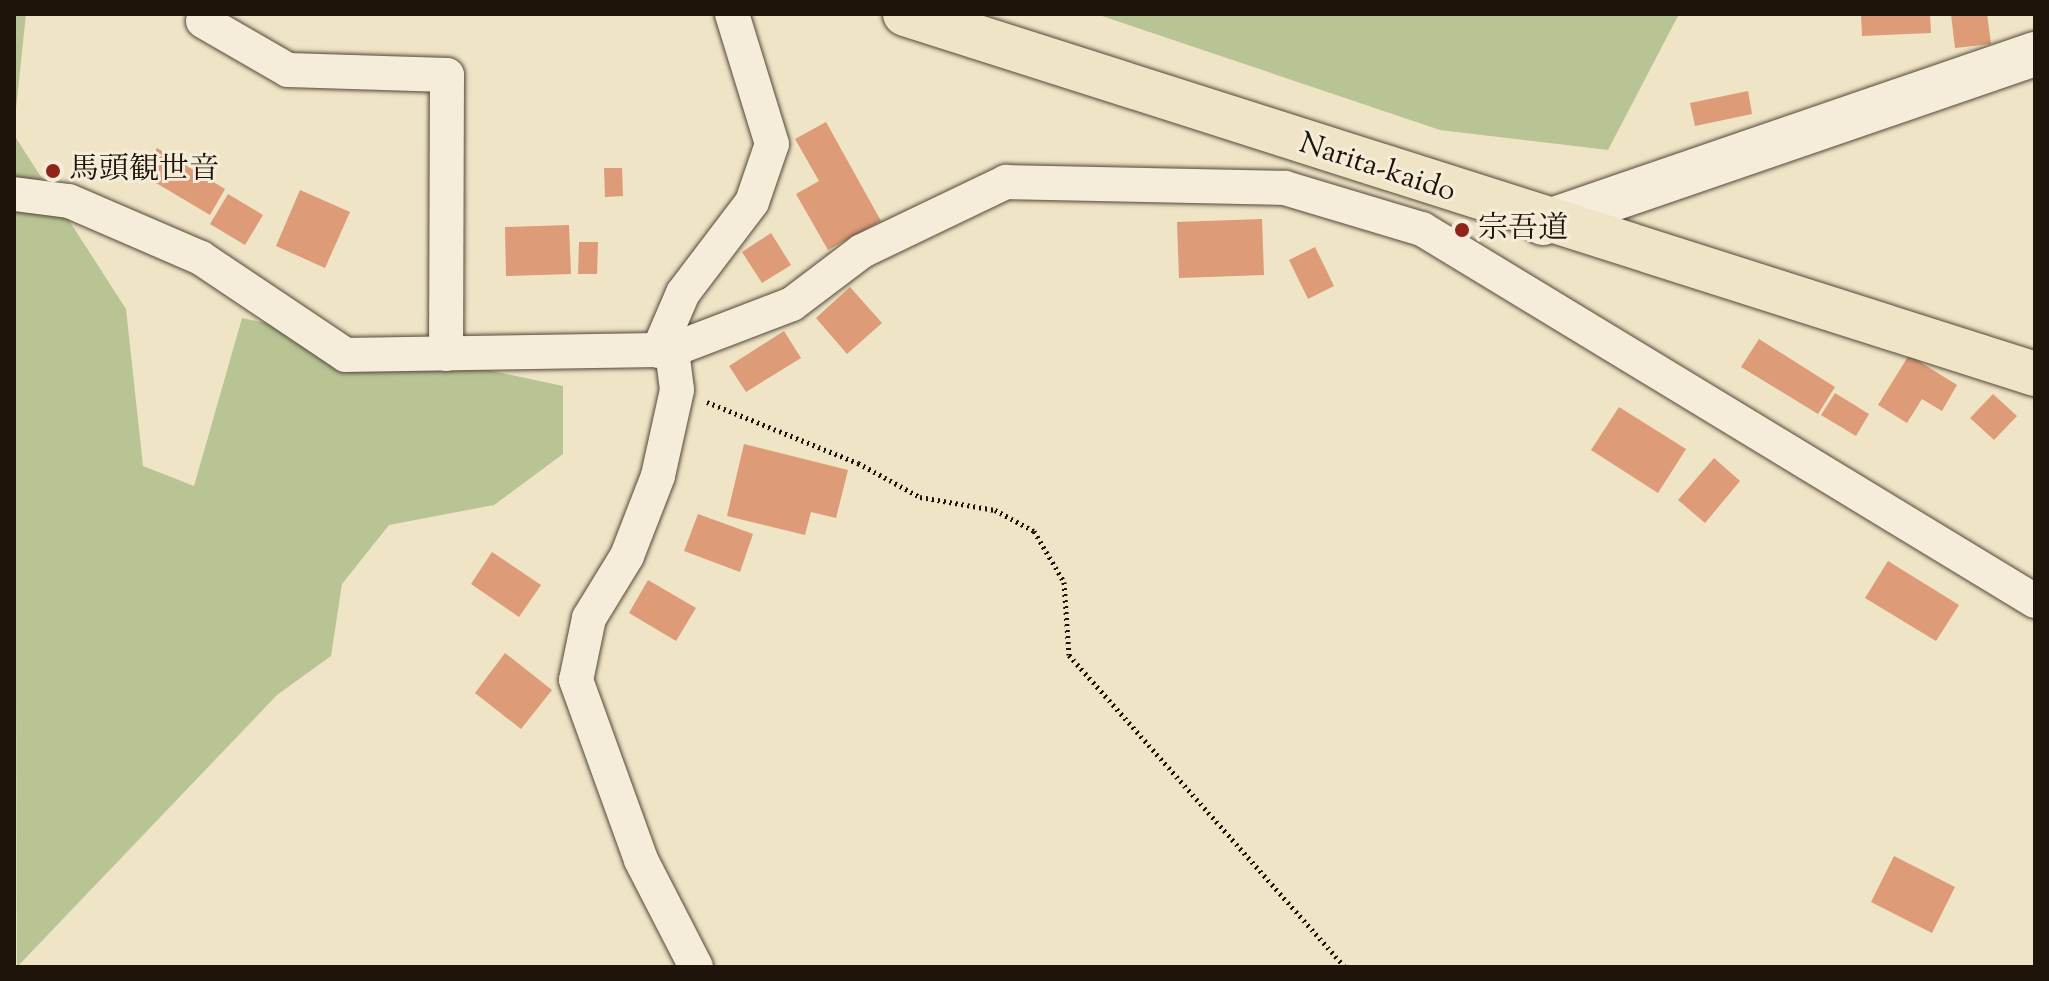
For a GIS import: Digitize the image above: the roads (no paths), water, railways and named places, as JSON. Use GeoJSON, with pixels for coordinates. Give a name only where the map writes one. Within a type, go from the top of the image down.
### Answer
{"type":"FeatureCollection","features":[{"type":"Feature","properties":{"kind":"highway","name":"Narita-kaido"},"geometry":{"type":"LineString","coordinates":[[905,14],[1466,199],[2035,374]]}},
{"type":"Feature","properties":{"kind":"street"},"geometry":{"type":"LineString","coordinates":[[696,967],[641,860],[576,680],[589,618],[627,556],[658,476],[677,390],[665,351],[683,293],[752,202],[772,144],[732,14]]}},
{"type":"Feature","properties":{"kind":"street"},"geometry":{"type":"LineString","coordinates":[[203,21],[288,70],[447,75],[446,354]]}},
{"type":"Feature","properties":{"kind":"street"},"geometry":{"type":"LineString","coordinates":[[1543,223],[2035,54]]}},
{"type":"Feature","properties":{"kind":"street"},"geometry":{"type":"LineString","coordinates":[[14,194],[69,201],[201,258],[346,355],[665,351],[792,304],[862,251],[1006,182],[1285,188],[1422,229],[2035,601]]}},
{"type":"Feature","properties":{"kind":"street"},"geometry":{"type":"LineString","coordinates":[[1422,229],[1466,199]]}},
{"type":"Feature","properties":{"kind":"place","name":"馬頭観世音"},"geometry":{"type":"Point","coordinates":[53,171]}},
{"type":"Feature","properties":{"kind":"place","name":"宗吾道"},"geometry":{"type":"Point","coordinates":[1462,230]}}]}
